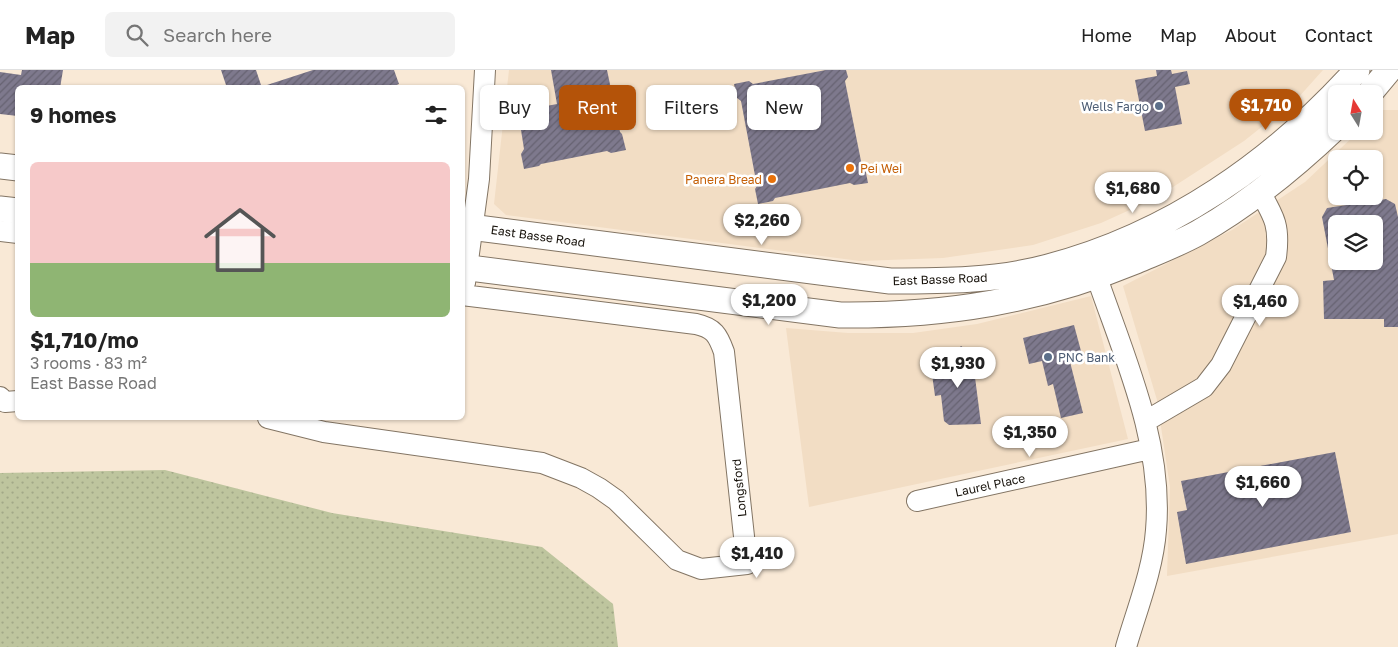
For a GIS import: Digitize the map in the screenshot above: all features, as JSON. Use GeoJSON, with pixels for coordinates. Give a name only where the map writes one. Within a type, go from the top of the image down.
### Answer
{"type":"FeatureCollection","features":[{"type":"Feature","properties":{"kind":"main road","name":"East Basse Road"},"geometry":{"type":"LineString","coordinates":[[465,267],[840,315],[889,316],[970,308],[1035,295],[1093,266],[1192,209],[1236,179],[1312,118],[1357,70]]}},
{"type":"Feature","properties":{"kind":"main road","name":"East Basse Road"},"geometry":{"type":"LineString","coordinates":[[468,227],[890,281],[950,281],[1004,276],[1048,268],[1093,266],[1198,233],[1260,192],[1308,154],[1328,135]]}},
{"type":"Feature","properties":{"kind":"main road"},"geometry":{"type":"LineString","coordinates":[[0,166],[15,168]]}},
{"type":"Feature","properties":{"kind":"street","name":"Longsford"},"geometry":{"type":"LineString","coordinates":[[465,267],[468,227],[479,179],[486,70]]}},
{"type":"Feature","properties":{"kind":"street"},"geometry":{"type":"LineString","coordinates":[[1146,421],[1204,387],[1220,366],[1276,257],[1279,237],[1277,224],[1260,192]]}},
{"type":"Feature","properties":{"kind":"street"},"geometry":{"type":"LineString","coordinates":[[4,215],[15,229]]}},
{"type":"Feature","properties":{"kind":"street"},"geometry":{"type":"LineString","coordinates":[[1093,266],[1146,421],[1157,504],[1152,556],[1126,647]]}},
{"type":"Feature","properties":{"kind":"street","name":"Longsford"},"geometry":{"type":"LineString","coordinates":[[276,420],[324,432],[542,463],[581,478],[604,492],[677,560],[701,569],[747,564],[724,352],[714,330],[696,324],[465,295]]}},
{"type":"Feature","properties":{"kind":"street"},"geometry":{"type":"LineString","coordinates":[[0,397],[5,402],[15,401]]}},
{"type":"Feature","properties":{"kind":"street","name":"Laurel Place"},"geometry":{"type":"LineString","coordinates":[[917,501],[1150,449]]}},
{"type":"Feature","properties":{"kind":"shaded area"},"geometry":{"type":"Polygon","coordinates":[[[509,70],[1323,70],[1297,99],[1244,141],[1156,198],[1101,223],[1033,245],[943,258],[860,261],[506,215],[494,204],[502,130],[549,130],[549,85],[507,85],[509,70]]]}},
{"type":"Feature","properties":{"kind":"shaded area"},"geometry":{"type":"Polygon","coordinates":[[[1383,110],[1398,110],[1398,534],[1167,576],[1170,487],[1157,400],[1123,286],[1232,230],[1305,182],[1328,160],[1328,205],[1383,205],[1383,150],[1339,150],[1349,140],[1383,140],[1383,110]]]}},
{"type":"Feature","properties":{"kind":"shaded area"},"geometry":{"type":"Polygon","coordinates":[[[1091,296],[1128,439],[809,507],[786,328],[848,333],[913,333],[977,324],[1091,296]]]}},
{"type":"Feature","properties":{"kind":"green space"},"geometry":{"type":"Polygon","coordinates":[[[165,470],[332,513],[542,547],[613,604],[618,647],[0,647],[0,473],[165,470]]]}},
{"type":"Feature","properties":{"kind":"building"},"geometry":{"type":"Polygon","coordinates":[[[22,70],[63,70],[60,85],[15,85],[15,116],[0,114],[0,72],[21,75],[22,70]]]}},
{"type":"Feature","properties":{"kind":"building"},"geometry":{"type":"Polygon","coordinates":[[[221,70],[256,70],[261,85],[226,85],[221,70]]]}},
{"type":"Feature","properties":{"kind":"building"},"geometry":{"type":"Polygon","coordinates":[[[313,70],[394,70],[399,84],[396,85],[267,85],[313,70]]]}},
{"type":"Feature","properties":{"kind":"building"},"geometry":{"type":"Polygon","coordinates":[[[551,70],[607,70],[610,85],[559,85],[559,130],[620,130],[626,150],[611,153],[607,151],[524,169],[521,154],[524,149],[521,130],[549,130],[549,106],[557,104],[551,70]]]}},
{"type":"Feature","properties":{"kind":"building"},"geometry":{"type":"Polygon","coordinates":[[[826,70],[846,70],[848,77],[845,81],[862,166],[865,168],[868,183],[854,185],[850,183],[775,198],[773,201],[758,204],[755,189],[757,186],[741,101],[737,98],[737,85],[734,84],[749,81],[753,84],[826,70]]]}},
{"type":"Feature","properties":{"kind":"building","name":"Wells Fargo"},"geometry":{"type":"Polygon","coordinates":[[[1156,70],[1171,70],[1172,74],[1187,71],[1190,84],[1175,87],[1182,124],[1145,131],[1135,80],[1157,76],[1156,70]]]}},
{"type":"Feature","properties":{"kind":"building"},"geometry":{"type":"Polygon","coordinates":[[[1383,199],[1386,199],[1395,204],[1398,217],[1398,327],[1384,327],[1384,319],[1324,319],[1323,281],[1334,280],[1332,270],[1383,270],[1383,215],[1328,215],[1328,248],[1322,217],[1327,208],[1347,205],[1383,205],[1383,199]]]}},
{"type":"Feature","properties":{"kind":"building","name":"PNC Bank"},"geometry":{"type":"Polygon","coordinates":[[[1074,325],[1081,351],[1068,354],[1083,413],[1061,418],[1053,384],[1048,386],[1042,361],[1029,364],[1023,338],[1074,325]]]}},
{"type":"Feature","properties":{"kind":"building"},"geometry":{"type":"Polygon","coordinates":[[[961,346],[972,354],[981,424],[949,425],[944,421],[941,395],[935,396],[932,374],[939,373],[938,363],[941,358],[951,357],[961,346]]]}},
{"type":"Feature","properties":{"kind":"building"},"geometry":{"type":"Polygon","coordinates":[[[1335,452],[1351,532],[1186,564],[1177,512],[1187,510],[1181,481],[1335,452]]]}},
{"type":"Feature","properties":{"kind":"place","name":"Wells Fargo"},"geometry":{"type":"Point","coordinates":[1159,106]}},
{"type":"Feature","properties":{"kind":"place","name":"Pei Wei"},"geometry":{"type":"Point","coordinates":[850,168]}},
{"type":"Feature","properties":{"kind":"place","name":"Panera Bread"},"geometry":{"type":"Point","coordinates":[772,179]}},
{"type":"Feature","properties":{"kind":"place","name":"PNC Bank"},"geometry":{"type":"Point","coordinates":[1048,357]}}]}
